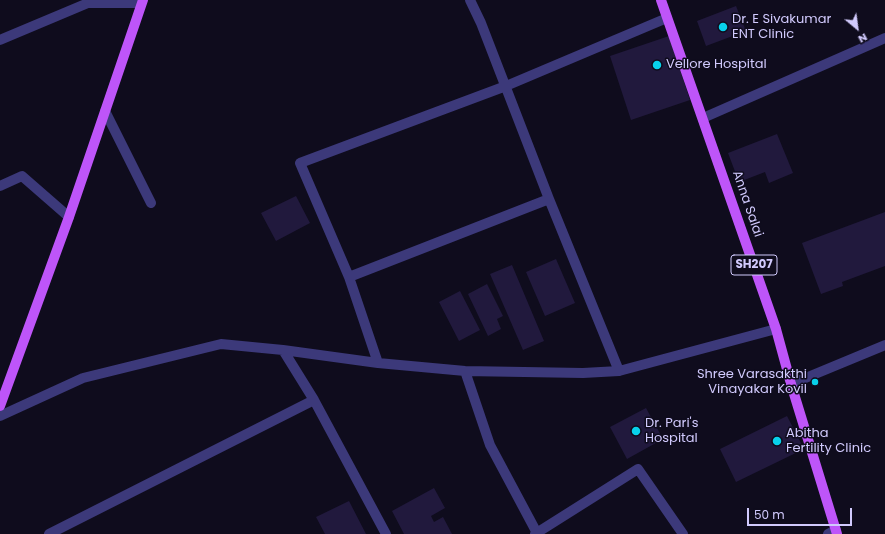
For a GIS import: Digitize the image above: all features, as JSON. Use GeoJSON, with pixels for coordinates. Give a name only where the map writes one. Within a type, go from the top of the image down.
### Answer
{"type":"FeatureCollection","features":[{"type":"Feature","properties":{"kind":"main road","name":"Anna Salai"},"geometry":{"type":"LineString","coordinates":[[661,0],[704,118],[776,329],[834,533]]}},
{"type":"Feature","properties":{"kind":"main road"},"geometry":{"type":"LineString","coordinates":[[0,406],[69,217],[142,2]]}},
{"type":"Feature","properties":{"kind":"street"},"geometry":{"type":"LineString","coordinates":[[470,0],[481,23],[549,199],[619,371]]}},
{"type":"Feature","properties":{"kind":"street"},"geometry":{"type":"LineString","coordinates":[[0,40],[87,2],[142,2]]}},
{"type":"Feature","properties":{"kind":"street"},"geometry":{"type":"LineString","coordinates":[[378,364],[350,277],[300,163],[506,86],[667,18]]}},
{"type":"Feature","properties":{"kind":"street"},"geometry":{"type":"LineString","coordinates":[[704,118],[885,38]]}},
{"type":"Feature","properties":{"kind":"street"},"geometry":{"type":"LineString","coordinates":[[105,111],[151,203]]}},
{"type":"Feature","properties":{"kind":"street"},"geometry":{"type":"LineString","coordinates":[[0,186],[22,176],[69,217]]}},
{"type":"Feature","properties":{"kind":"street"},"geometry":{"type":"LineString","coordinates":[[350,277],[549,199]]}},
{"type":"Feature","properties":{"kind":"street"},"geometry":{"type":"LineString","coordinates":[[0,416],[83,378],[221,344],[283,350],[378,364],[465,372],[583,373],[619,371],[776,329]]}},
{"type":"Feature","properties":{"kind":"street"},"geometry":{"type":"LineString","coordinates":[[791,384],[885,345]]}},
{"type":"Feature","properties":{"kind":"street"},"geometry":{"type":"LineString","coordinates":[[283,350],[314,400],[386,534]]}},
{"type":"Feature","properties":{"kind":"street"},"geometry":{"type":"LineString","coordinates":[[465,372],[490,445],[536,533],[638,469],[683,534]]}},
{"type":"Feature","properties":{"kind":"street"},"geometry":{"type":"LineString","coordinates":[[49,534],[314,400]]}},
{"type":"Feature","properties":{"kind":"building"},"geometry":{"type":"Polygon","coordinates":[[[736,6],[746,31],[706,46],[697,21],[736,6]]]}},
{"type":"Feature","properties":{"kind":"building"},"geometry":{"type":"Polygon","coordinates":[[[669,36],[690,100],[631,120],[610,56],[669,36]]]}},
{"type":"Feature","properties":{"kind":"building"},"geometry":{"type":"Polygon","coordinates":[[[777,134],[793,173],[769,183],[765,172],[739,182],[728,153],[777,134]]]}},
{"type":"Feature","properties":{"kind":"building"},"geometry":{"type":"Polygon","coordinates":[[[296,196],[310,223],[276,241],[261,213],[296,196]]]}},
{"type":"Feature","properties":{"kind":"building"},"geometry":{"type":"Polygon","coordinates":[[[885,212],[885,266],[842,282],[843,286],[821,294],[802,243],[885,212]]]}},
{"type":"Feature","properties":{"kind":"building"},"geometry":{"type":"Polygon","coordinates":[[[556,259],[575,303],[545,316],[526,272],[556,259]]]}},
{"type":"Feature","properties":{"kind":"building"},"geometry":{"type":"Polygon","coordinates":[[[512,265],[544,341],[523,350],[490,274],[512,265]]]}},
{"type":"Feature","properties":{"kind":"building"},"geometry":{"type":"Polygon","coordinates":[[[487,284],[503,316],[497,319],[501,329],[488,336],[468,294],[487,284]]]}},
{"type":"Feature","properties":{"kind":"building"},"geometry":{"type":"Polygon","coordinates":[[[460,291],[480,330],[459,341],[439,302],[460,291]]]}},
{"type":"Feature","properties":{"kind":"building"},"geometry":{"type":"Polygon","coordinates":[[[646,408],[663,439],[627,459],[610,427],[646,408]]]}},
{"type":"Feature","properties":{"kind":"building"},"geometry":{"type":"Polygon","coordinates":[[[787,416],[804,449],[736,482],[720,449],[787,416]]]}},
{"type":"Feature","properties":{"kind":"building"},"geometry":{"type":"Polygon","coordinates":[[[434,488],[445,508],[431,516],[434,522],[443,517],[452,534],[404,534],[392,511],[434,488]]]}},
{"type":"Feature","properties":{"kind":"building"},"geometry":{"type":"Polygon","coordinates":[[[349,501],[366,534],[325,534],[316,517],[349,501]]]}},
{"type":"Feature","properties":{"kind":"place","name":"Dr. E Sivakumar ENT Clinic"},"geometry":{"type":"Point","coordinates":[723,27]}},
{"type":"Feature","properties":{"kind":"place","name":"Vellore Hospital"},"geometry":{"type":"Point","coordinates":[657,65]}},
{"type":"Feature","properties":{"kind":"place","name":"Shree Varasakthi Vinayakar Kovil"},"geometry":{"type":"Point","coordinates":[815,382]}},
{"type":"Feature","properties":{"kind":"place","name":"Dr. Pari's Hospital"},"geometry":{"type":"Point","coordinates":[636,431]}},
{"type":"Feature","properties":{"kind":"place","name":"Abitha Fertility Clinic"},"geometry":{"type":"Point","coordinates":[777,441]}}]}
